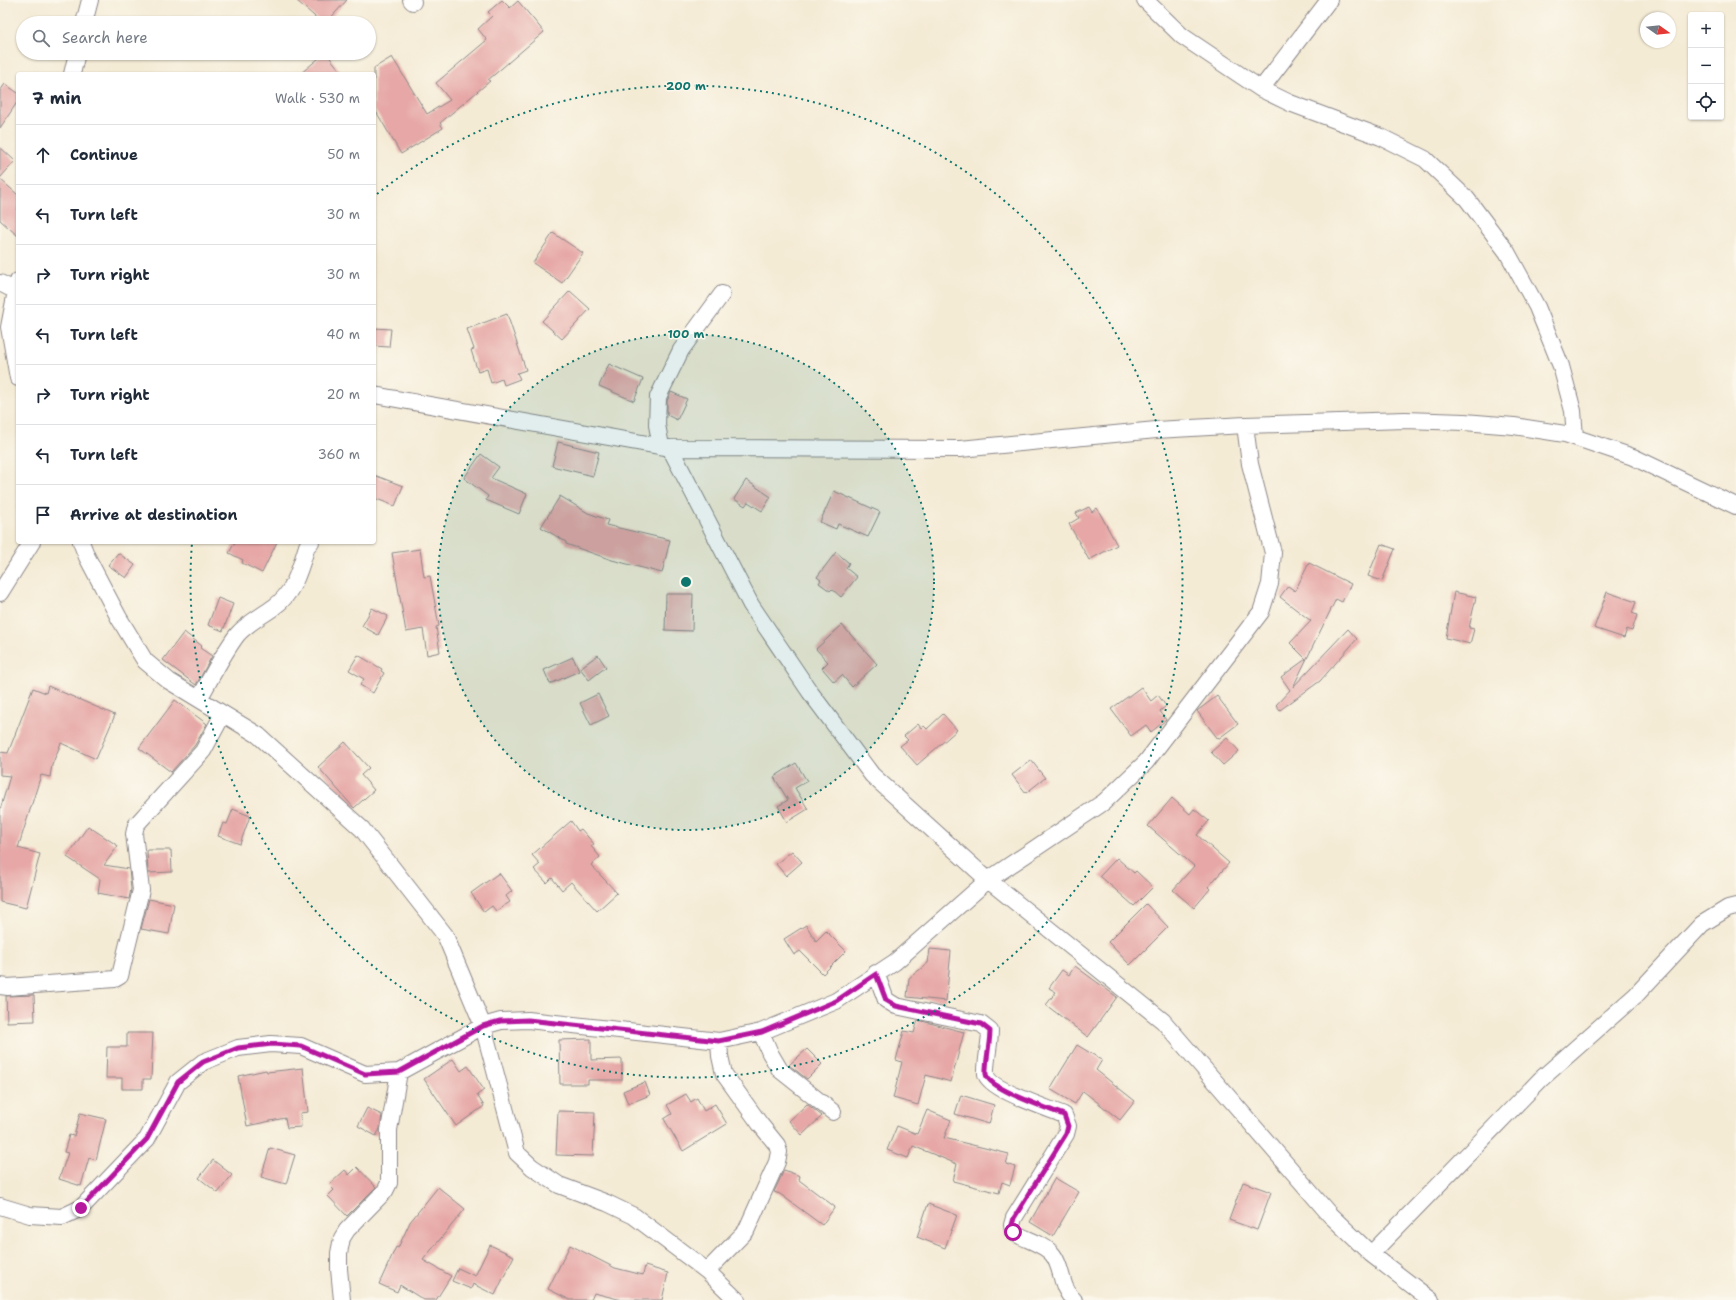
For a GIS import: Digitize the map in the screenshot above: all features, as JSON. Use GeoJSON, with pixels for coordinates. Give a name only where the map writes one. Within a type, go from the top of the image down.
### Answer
{"type":"FeatureCollection","features":[{"type":"Feature","properties":{"kind":"street"},"geometry":{"type":"LineString","coordinates":[[86,16],[90,0]]}},
{"type":"Feature","properties":{"kind":"street"},"geometry":{"type":"LineString","coordinates":[[1261,89],[1329,0]]}},
{"type":"Feature","properties":{"kind":"street"},"geometry":{"type":"LineString","coordinates":[[1148,1],[1182,36],[1261,89],[1290,103],[1381,136],[1425,159],[1467,199],[1507,252],[1537,307],[1561,366],[1573,412],[1575,437]]}},
{"type":"Feature","properties":{"kind":"street"},"geometry":{"type":"LineString","coordinates":[[72,72],[75,60]]}},
{"type":"Feature","properties":{"kind":"street"},"geometry":{"type":"LineString","coordinates":[[0,283],[16,288]]}},
{"type":"Feature","properties":{"kind":"street"},"geometry":{"type":"LineString","coordinates":[[16,293],[9,327],[16,367]]}},
{"type":"Feature","properties":{"kind":"street"},"geometry":{"type":"LineString","coordinates":[[722,294],[681,350],[658,396],[657,425],[665,447],[751,605],[815,698],[872,775],[988,880],[1163,1021],[1330,1215],[1371,1254],[1431,1300]]}},
{"type":"Feature","properties":{"kind":"street"},"geometry":{"type":"LineString","coordinates":[[376,396],[665,447],[960,450],[1156,430],[1245,425],[1404,420],[1464,422],[1514,426],[1565,434],[1633,457],[1736,506]]}},
{"type":"Feature","properties":{"kind":"street"},"geometry":{"type":"LineString","coordinates":[[0,1206],[30,1215],[62,1217],[81,1208],[147,1139],[178,1082],[203,1062],[238,1048],[272,1044],[301,1046],[365,1074],[399,1072],[483,1026],[500,1021],[528,1020],[719,1041],[762,1032],[836,1001],[895,962],[988,880],[1104,802],[1146,762],[1261,612],[1270,584],[1273,553],[1250,464],[1245,425]]}},
{"type":"Feature","properties":{"kind":"street"},"geometry":{"type":"LineString","coordinates":[[0,593],[31,544]]}},
{"type":"Feature","properties":{"kind":"street"},"geometry":{"type":"LineString","coordinates":[[83,544],[119,618],[145,661],[169,681],[258,735],[362,829],[445,935],[483,1026],[518,1153],[532,1167],[559,1184],[607,1203],[634,1216],[707,1271],[736,1300]]}},
{"type":"Feature","properties":{"kind":"street"},"geometry":{"type":"LineString","coordinates":[[199,699],[238,634],[275,606],[287,594],[295,581],[309,544]]}},
{"type":"Feature","properties":{"kind":"street"},"geometry":{"type":"LineString","coordinates":[[0,986],[8,987],[115,979],[120,976],[141,890],[134,834],[136,825],[203,751],[223,714]]}},
{"type":"Feature","properties":{"kind":"street"},"geometry":{"type":"LineString","coordinates":[[1371,1254],[1541,1079],[1636,995],[1702,924],[1728,908],[1736,906]]}},
{"type":"Feature","properties":{"kind":"street"},"geometry":{"type":"LineString","coordinates":[[876,974],[886,1000],[896,1006],[981,1024],[990,1031],[986,1075],[992,1083],[1002,1090],[1064,1115],[1068,1126],[1066,1134],[1014,1218],[1012,1225],[1013,1232],[1046,1248],[1053,1256],[1061,1279],[1074,1300]]}},
{"type":"Feature","properties":{"kind":"street"},"geometry":{"type":"LineString","coordinates":[[762,1032],[770,1053],[780,1070],[833,1112]]}},
{"type":"Feature","properties":{"kind":"street"},"geometry":{"type":"LineString","coordinates":[[707,1271],[746,1231],[777,1162],[779,1152],[777,1145],[724,1074],[720,1056],[719,1041]]}},
{"type":"Feature","properties":{"kind":"street"},"geometry":{"type":"LineString","coordinates":[[342,1300],[339,1253],[342,1238],[347,1230],[385,1191],[389,1183],[389,1130],[399,1072]]}},
{"type":"Feature","properties":{"kind":"building"},"geometry":{"type":"Polygon","coordinates":[[[296,0],[347,0],[332,16],[314,16],[296,0]]]}},
{"type":"Feature","properties":{"kind":"building"},"geometry":{"type":"Polygon","coordinates":[[[502,0],[510,8],[518,1],[544,32],[488,80],[490,81],[440,123],[443,128],[401,154],[376,111],[376,72],[374,72],[374,68],[392,57],[427,114],[450,100],[436,83],[487,40],[478,29],[492,16],[488,12],[502,0]]]}},
{"type":"Feature","properties":{"kind":"building"},"geometry":{"type":"Polygon","coordinates":[[[317,60],[332,60],[341,72],[302,72],[317,60]]]}},
{"type":"Feature","properties":{"kind":"building"},"geometry":{"type":"Polygon","coordinates":[[[5,84],[16,92],[16,104],[0,128],[0,91],[5,84]]]}},
{"type":"Feature","properties":{"kind":"building"},"geometry":{"type":"Polygon","coordinates":[[[0,147],[15,161],[0,178],[0,147]]]}},
{"type":"Feature","properties":{"kind":"building"},"geometry":{"type":"Polygon","coordinates":[[[0,179],[16,193],[16,234],[0,220],[0,179]]]}},
{"type":"Feature","properties":{"kind":"building"},"geometry":{"type":"Polygon","coordinates":[[[553,233],[583,253],[562,283],[533,263],[553,233]]]}},
{"type":"Feature","properties":{"kind":"building"},"geometry":{"type":"Polygon","coordinates":[[[570,291],[590,309],[562,339],[542,321],[570,291]]]}},
{"type":"Feature","properties":{"kind":"building"},"geometry":{"type":"Polygon","coordinates":[[[507,314],[526,370],[517,373],[520,379],[504,385],[502,379],[491,383],[487,369],[478,372],[471,350],[474,349],[467,329],[507,314]]]}},
{"type":"Feature","properties":{"kind":"building"},"geometry":{"type":"Polygon","coordinates":[[[376,328],[391,329],[389,347],[376,346],[376,328]]]}},
{"type":"Feature","properties":{"kind":"building"},"geometry":{"type":"Polygon","coordinates":[[[609,364],[643,379],[634,401],[599,386],[609,364]]]}},
{"type":"Feature","properties":{"kind":"building"},"geometry":{"type":"Polygon","coordinates":[[[671,392],[687,399],[677,420],[667,415],[667,401],[671,392]]]}},
{"type":"Feature","properties":{"kind":"building"},"geometry":{"type":"Polygon","coordinates":[[[558,442],[599,452],[593,476],[552,466],[558,442]]]}},
{"type":"Feature","properties":{"kind":"building"},"geometry":{"type":"Polygon","coordinates":[[[481,454],[499,467],[491,478],[527,494],[519,514],[486,500],[488,496],[464,478],[481,454]]]}},
{"type":"Feature","properties":{"kind":"building"},"geometry":{"type":"Polygon","coordinates":[[[376,476],[403,486],[395,506],[376,499],[376,476]]]}},
{"type":"Feature","properties":{"kind":"building"},"geometry":{"type":"Polygon","coordinates":[[[746,480],[771,497],[762,511],[748,502],[745,506],[734,499],[746,480]]]}},
{"type":"Feature","properties":{"kind":"building"},"geometry":{"type":"Polygon","coordinates":[[[834,491],[880,512],[868,537],[838,524],[836,529],[820,522],[834,491]]]}},
{"type":"Feature","properties":{"kind":"building"},"geometry":{"type":"Polygon","coordinates":[[[560,496],[588,513],[608,520],[606,525],[670,540],[662,573],[612,560],[566,544],[566,542],[541,527],[560,496]]]}},
{"type":"Feature","properties":{"kind":"building"},"geometry":{"type":"Polygon","coordinates":[[[1089,507],[1092,512],[1097,508],[1117,545],[1089,560],[1069,524],[1079,518],[1076,513],[1089,507]]]}},
{"type":"Feature","properties":{"kind":"building"},"geometry":{"type":"Polygon","coordinates":[[[234,544],[276,544],[262,573],[242,563],[243,560],[229,553],[234,544]]]}},
{"type":"Feature","properties":{"kind":"building"},"geometry":{"type":"Polygon","coordinates":[[[1381,544],[1395,549],[1382,581],[1368,576],[1381,544]]]}},
{"type":"Feature","properties":{"kind":"building"},"geometry":{"type":"Polygon","coordinates":[[[420,549],[424,577],[430,576],[439,626],[436,627],[440,652],[427,655],[423,629],[406,632],[392,553],[420,549]]]}},
{"type":"Feature","properties":{"kind":"building"},"geometry":{"type":"Polygon","coordinates":[[[836,552],[849,563],[846,568],[857,577],[841,597],[832,589],[830,591],[819,583],[821,580],[817,577],[836,552]]]}},
{"type":"Feature","properties":{"kind":"building"},"geometry":{"type":"Polygon","coordinates":[[[118,553],[135,565],[126,578],[108,565],[118,553]]]}},
{"type":"Feature","properties":{"kind":"building"},"geometry":{"type":"Polygon","coordinates":[[[1309,563],[1351,584],[1342,602],[1336,599],[1293,687],[1348,629],[1357,639],[1320,681],[1280,710],[1276,705],[1290,690],[1281,677],[1306,659],[1290,643],[1311,621],[1280,597],[1288,586],[1295,591],[1309,563]]]}},
{"type":"Feature","properties":{"kind":"building"},"geometry":{"type":"Polygon","coordinates":[[[1454,592],[1476,597],[1469,628],[1474,629],[1470,644],[1446,638],[1454,592]]]}},
{"type":"Feature","properties":{"kind":"building"},"geometry":{"type":"Polygon","coordinates":[[[1607,592],[1636,602],[1632,613],[1637,615],[1632,631],[1627,629],[1624,638],[1594,628],[1607,592]]]}},
{"type":"Feature","properties":{"kind":"building"},"geometry":{"type":"Polygon","coordinates":[[[666,594],[693,594],[692,631],[665,630],[666,594]]]}},
{"type":"Feature","properties":{"kind":"building"},"geometry":{"type":"Polygon","coordinates":[[[218,598],[233,604],[223,631],[208,625],[218,598]]]}},
{"type":"Feature","properties":{"kind":"building"},"geometry":{"type":"Polygon","coordinates":[[[372,608],[388,616],[378,635],[362,626],[372,608]]]}},
{"type":"Feature","properties":{"kind":"building"},"geometry":{"type":"Polygon","coordinates":[[[842,625],[877,664],[852,687],[842,675],[834,682],[822,668],[828,662],[816,649],[842,625]]]}},
{"type":"Feature","properties":{"kind":"building"},"geometry":{"type":"Polygon","coordinates":[[[184,632],[202,646],[200,648],[212,656],[196,685],[163,660],[184,632]]]}},
{"type":"Feature","properties":{"kind":"building"},"geometry":{"type":"Polygon","coordinates":[[[358,655],[382,669],[381,671],[384,673],[373,693],[360,685],[364,679],[349,670],[358,655]]]}},
{"type":"Feature","properties":{"kind":"building"},"geometry":{"type":"Polygon","coordinates":[[[598,655],[606,667],[589,680],[580,668],[598,655]]]}},
{"type":"Feature","properties":{"kind":"building"},"geometry":{"type":"Polygon","coordinates":[[[573,657],[579,671],[550,684],[544,670],[573,657]]]}},
{"type":"Feature","properties":{"kind":"building"},"geometry":{"type":"Polygon","coordinates":[[[48,686],[115,715],[96,759],[61,743],[52,765],[50,777],[41,775],[18,848],[40,854],[26,908],[0,902],[0,810],[10,776],[0,775],[0,752],[8,753],[33,688],[46,693],[48,686]]]}},
{"type":"Feature","properties":{"kind":"building"},"geometry":{"type":"Polygon","coordinates":[[[1141,687],[1151,701],[1158,695],[1166,706],[1160,711],[1166,720],[1151,732],[1146,725],[1131,736],[1111,709],[1141,687]]]}},
{"type":"Feature","properties":{"kind":"building"},"geometry":{"type":"Polygon","coordinates":[[[598,694],[609,716],[591,725],[580,703],[598,694]]]}},
{"type":"Feature","properties":{"kind":"building"},"geometry":{"type":"Polygon","coordinates":[[[1217,696],[1238,724],[1218,739],[1197,711],[1217,696]]]}},
{"type":"Feature","properties":{"kind":"building"},"geometry":{"type":"Polygon","coordinates":[[[175,700],[207,724],[195,745],[171,772],[139,748],[175,700]]]}},
{"type":"Feature","properties":{"kind":"building"},"geometry":{"type":"Polygon","coordinates":[[[943,714],[957,730],[917,765],[900,746],[908,740],[904,736],[918,724],[921,728],[924,726],[927,729],[943,714]]]}},
{"type":"Feature","properties":{"kind":"building"},"geometry":{"type":"Polygon","coordinates":[[[1227,738],[1239,751],[1223,765],[1211,752],[1227,738]]]}},
{"type":"Feature","properties":{"kind":"building"},"geometry":{"type":"Polygon","coordinates":[[[345,742],[369,768],[361,775],[374,790],[354,808],[318,767],[345,742]]]}},
{"type":"Feature","properties":{"kind":"building"},"geometry":{"type":"Polygon","coordinates":[[[1031,760],[1045,778],[1026,793],[1012,775],[1031,760]]]}},
{"type":"Feature","properties":{"kind":"building"},"geometry":{"type":"Polygon","coordinates":[[[796,763],[807,781],[795,788],[808,809],[787,822],[778,806],[788,800],[774,777],[796,763]]]}},
{"type":"Feature","properties":{"kind":"building"},"geometry":{"type":"Polygon","coordinates":[[[1172,798],[1190,814],[1194,809],[1209,821],[1197,835],[1229,863],[1208,887],[1210,889],[1194,908],[1173,890],[1194,866],[1148,826],[1172,798]]]}},
{"type":"Feature","properties":{"kind":"building"},"geometry":{"type":"Polygon","coordinates":[[[233,809],[250,816],[240,844],[218,836],[223,823],[227,824],[233,809]]]}},
{"type":"Feature","properties":{"kind":"building"},"geometry":{"type":"Polygon","coordinates":[[[571,821],[578,831],[581,829],[594,844],[591,846],[600,857],[591,865],[617,893],[597,911],[571,882],[562,890],[552,878],[547,883],[534,869],[540,864],[532,855],[571,821]]]}},
{"type":"Feature","properties":{"kind":"building"},"geometry":{"type":"Polygon","coordinates":[[[88,826],[118,846],[104,865],[129,869],[131,889],[129,899],[98,893],[100,879],[67,857],[88,826]]]}},
{"type":"Feature","properties":{"kind":"building"},"geometry":{"type":"Polygon","coordinates":[[[147,850],[171,850],[172,872],[148,873],[147,850]]]}},
{"type":"Feature","properties":{"kind":"building"},"geometry":{"type":"Polygon","coordinates":[[[792,851],[802,862],[786,876],[776,864],[792,851]]]}},
{"type":"Feature","properties":{"kind":"building"},"geometry":{"type":"Polygon","coordinates":[[[1117,858],[1134,873],[1136,871],[1153,887],[1134,906],[1100,876],[1117,858]]]}},
{"type":"Feature","properties":{"kind":"building"},"geometry":{"type":"Polygon","coordinates":[[[499,873],[512,891],[506,896],[510,902],[496,911],[492,906],[484,912],[471,893],[499,873]]]}},
{"type":"Feature","properties":{"kind":"building"},"geometry":{"type":"Polygon","coordinates":[[[149,899],[174,904],[169,934],[141,929],[149,899]]]}},
{"type":"Feature","properties":{"kind":"building"},"geometry":{"type":"Polygon","coordinates":[[[1146,904],[1168,927],[1130,965],[1108,942],[1146,904]]]}},
{"type":"Feature","properties":{"kind":"building"},"geometry":{"type":"Polygon","coordinates":[[[806,925],[816,941],[826,931],[846,951],[823,974],[800,951],[794,955],[784,939],[806,925]]]}},
{"type":"Feature","properties":{"kind":"building"},"geometry":{"type":"Polygon","coordinates":[[[930,949],[951,951],[946,1001],[907,997],[909,978],[928,963],[930,949]]]}},
{"type":"Feature","properties":{"kind":"building"},"geometry":{"type":"Polygon","coordinates":[[[1075,966],[1117,997],[1088,1037],[1046,1005],[1056,992],[1049,988],[1062,970],[1069,975],[1075,966]]]}},
{"type":"Feature","properties":{"kind":"building"},"geometry":{"type":"Polygon","coordinates":[[[34,995],[35,1021],[7,1022],[6,996],[34,995]]]}},
{"type":"Feature","properties":{"kind":"building"},"geometry":{"type":"Polygon","coordinates":[[[918,1020],[964,1032],[951,1082],[926,1075],[918,1105],[893,1098],[902,1062],[896,1060],[904,1031],[914,1033],[918,1020]]]}},
{"type":"Feature","properties":{"kind":"building"},"geometry":{"type":"Polygon","coordinates":[[[127,1033],[153,1033],[151,1079],[143,1079],[143,1089],[122,1089],[122,1078],[106,1078],[107,1047],[127,1047],[127,1033]]]}},
{"type":"Feature","properties":{"kind":"building"},"geometry":{"type":"Polygon","coordinates":[[[591,1039],[591,1060],[622,1059],[622,1080],[588,1080],[588,1084],[560,1084],[559,1040],[591,1039]]]}},
{"type":"Feature","properties":{"kind":"building"},"geometry":{"type":"Polygon","coordinates":[[[1077,1045],[1102,1060],[1096,1070],[1135,1101],[1120,1120],[1083,1091],[1075,1104],[1050,1089],[1077,1045]]]}},
{"type":"Feature","properties":{"kind":"building"},"geometry":{"type":"Polygon","coordinates":[[[807,1049],[822,1064],[807,1079],[789,1065],[807,1049]]]}},
{"type":"Feature","properties":{"kind":"building"},"geometry":{"type":"Polygon","coordinates":[[[453,1059],[461,1071],[468,1066],[484,1090],[477,1095],[484,1106],[456,1126],[424,1079],[453,1059]]]}},
{"type":"Feature","properties":{"kind":"building"},"geometry":{"type":"Polygon","coordinates":[[[303,1068],[308,1112],[300,1113],[301,1127],[287,1128],[285,1118],[247,1126],[238,1076],[266,1070],[267,1072],[303,1068]]]}},
{"type":"Feature","properties":{"kind":"building"},"geometry":{"type":"Polygon","coordinates":[[[645,1082],[650,1095],[628,1104],[623,1091],[645,1082]]]}},
{"type":"Feature","properties":{"kind":"building"},"geometry":{"type":"Polygon","coordinates":[[[686,1094],[691,1102],[697,1098],[704,1111],[715,1104],[727,1124],[683,1151],[664,1119],[672,1114],[667,1105],[686,1094]]]}},
{"type":"Feature","properties":{"kind":"building"},"geometry":{"type":"Polygon","coordinates":[[[961,1095],[994,1105],[989,1124],[955,1114],[961,1095]]]}},
{"type":"Feature","properties":{"kind":"building"},"geometry":{"type":"Polygon","coordinates":[[[807,1104],[822,1116],[802,1135],[789,1121],[807,1104]]]}},
{"type":"Feature","properties":{"kind":"building"},"geometry":{"type":"Polygon","coordinates":[[[367,1108],[382,1115],[380,1129],[376,1136],[358,1126],[367,1108]]]}},
{"type":"Feature","properties":{"kind":"building"},"geometry":{"type":"Polygon","coordinates":[[[927,1110],[951,1120],[944,1138],[1009,1154],[1006,1164],[1015,1167],[1010,1185],[1002,1182],[999,1193],[953,1181],[957,1164],[913,1146],[908,1158],[887,1150],[897,1126],[917,1134],[927,1110]]]}},
{"type":"Feature","properties":{"kind":"building"},"geometry":{"type":"Polygon","coordinates":[[[558,1111],[595,1112],[593,1156],[556,1155],[558,1111]]]}},
{"type":"Feature","properties":{"kind":"building"},"geometry":{"type":"Polygon","coordinates":[[[80,1113],[106,1119],[96,1160],[89,1158],[81,1186],[59,1179],[68,1153],[64,1152],[69,1135],[74,1136],[80,1113]]]}},
{"type":"Feature","properties":{"kind":"building"},"geometry":{"type":"Polygon","coordinates":[[[270,1148],[295,1155],[286,1184],[261,1177],[270,1148]]]}},
{"type":"Feature","properties":{"kind":"building"},"geometry":{"type":"Polygon","coordinates":[[[213,1160],[232,1175],[218,1193],[199,1178],[213,1160]]]}},
{"type":"Feature","properties":{"kind":"building"},"geometry":{"type":"Polygon","coordinates":[[[357,1167],[376,1187],[347,1216],[328,1196],[334,1190],[329,1185],[345,1170],[349,1175],[357,1167]]]}},
{"type":"Feature","properties":{"kind":"building"},"geometry":{"type":"Polygon","coordinates":[[[784,1170],[800,1176],[799,1180],[835,1207],[822,1225],[780,1194],[774,1192],[784,1170]]]}},
{"type":"Feature","properties":{"kind":"building"},"geometry":{"type":"Polygon","coordinates":[[[1055,1178],[1079,1192],[1053,1236],[1030,1222],[1055,1178]]]}},
{"type":"Feature","properties":{"kind":"building"},"geometry":{"type":"Polygon","coordinates":[[[1243,1182],[1271,1192],[1257,1230],[1229,1220],[1243,1182]]]}},
{"type":"Feature","properties":{"kind":"building"},"geometry":{"type":"Polygon","coordinates":[[[438,1187],[465,1209],[423,1260],[451,1276],[436,1300],[424,1300],[400,1285],[397,1292],[379,1284],[396,1247],[398,1248],[410,1222],[438,1187]]]}},
{"type":"Feature","properties":{"kind":"building"},"geometry":{"type":"Polygon","coordinates":[[[928,1204],[957,1215],[945,1248],[917,1237],[928,1204]]]}},
{"type":"Feature","properties":{"kind":"building"},"geometry":{"type":"Polygon","coordinates":[[[490,1245],[514,1256],[495,1295],[473,1284],[471,1289],[452,1281],[458,1268],[475,1276],[490,1245]]]}},
{"type":"Feature","properties":{"kind":"building"},"geometry":{"type":"Polygon","coordinates":[[[570,1245],[615,1268],[643,1275],[645,1266],[668,1273],[662,1300],[622,1300],[594,1293],[591,1300],[570,1300],[548,1289],[570,1245]]]}},
{"type":"Feature","properties":{"kind":"route"},"geometry":{"type":"LineString","coordinates":[[81,1208],[147,1139],[178,1082],[203,1062],[238,1048],[272,1044],[301,1046],[365,1074],[399,1072],[483,1026],[500,1021],[528,1020],[719,1041],[762,1032],[836,1001],[876,974],[886,1000],[896,1006],[981,1024],[990,1031],[990,1047],[986,1075],[992,1083],[1002,1090],[1064,1115],[1068,1126],[1066,1134],[1014,1218],[1012,1225],[1013,1232]]}}]}
